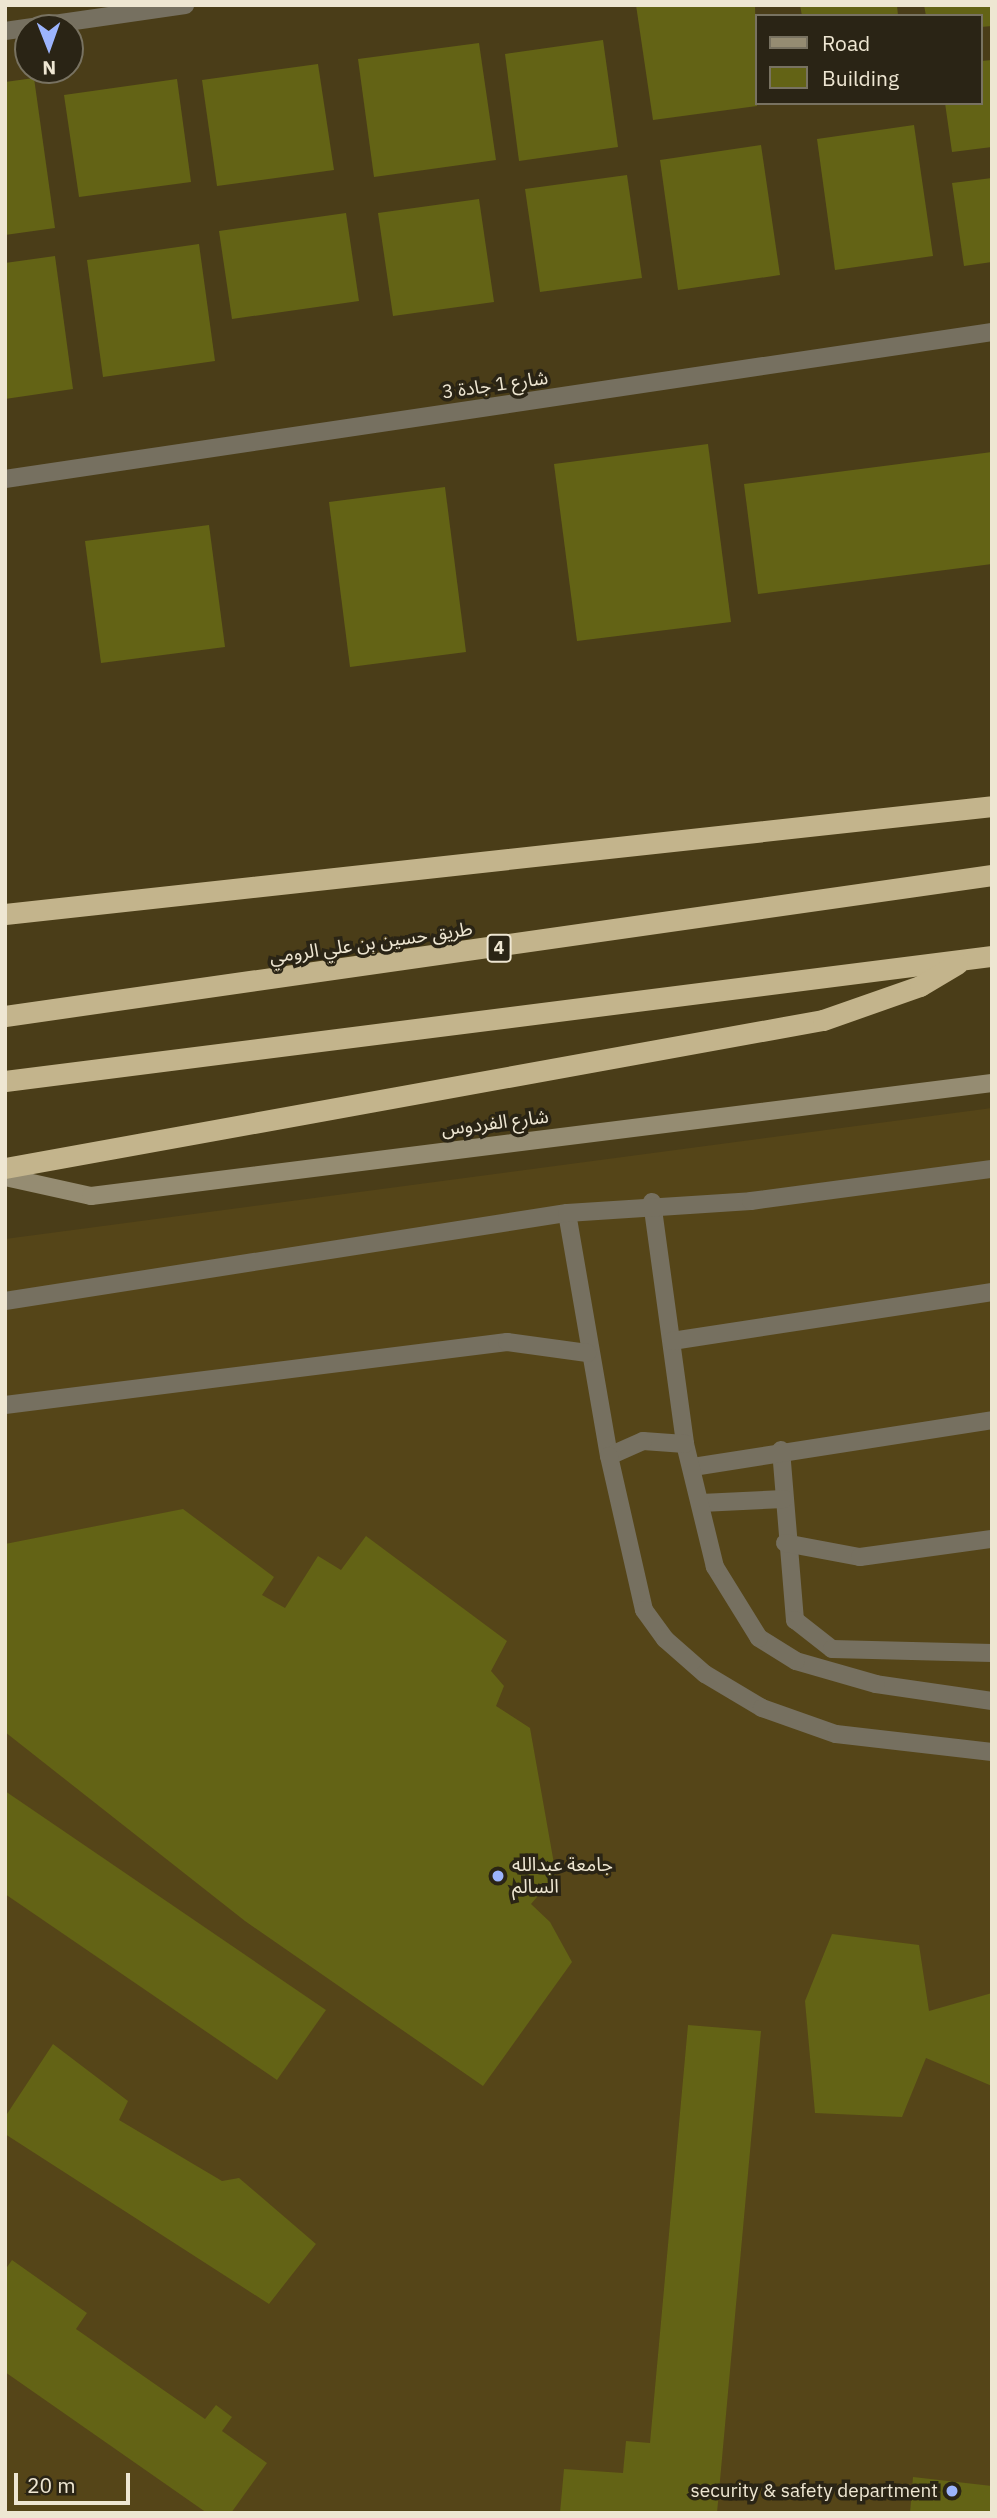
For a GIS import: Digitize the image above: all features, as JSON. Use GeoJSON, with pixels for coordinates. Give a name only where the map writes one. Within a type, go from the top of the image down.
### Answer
{"type":"FeatureCollection","features":[{"type":"Feature","properties":{"kind":"highway"},"geometry":{"type":"LineString","coordinates":[[5,914],[992,806]]}},
{"type":"Feature","properties":{"kind":"highway","name":"طريق حسين بن علي الرومي"},"geometry":{"type":"LineString","coordinates":[[5,1016],[992,875]]}},
{"type":"Feature","properties":{"kind":"highway"},"geometry":{"type":"LineString","coordinates":[[5,901],[119,903]]}},
{"type":"Feature","properties":{"kind":"highway"},"geometry":{"type":"LineString","coordinates":[[5,1081],[992,956]]}},
{"type":"Feature","properties":{"kind":"highway"},"geometry":{"type":"LineString","coordinates":[[5,1168],[823,1020],[920,985],[965,960]]}},
{"type":"Feature","properties":{"kind":"street"},"geometry":{"type":"LineString","coordinates":[[5,31],[185,5]]}},
{"type":"Feature","properties":{"kind":"street","name":"شارع 1 جادة 3"},"geometry":{"type":"LineString","coordinates":[[5,479],[992,332]]}},
{"type":"Feature","properties":{"kind":"street","name":"شارع الفردوس"},"geometry":{"type":"LineString","coordinates":[[5,1177],[91,1196],[992,1083]]}},
{"type":"Feature","properties":{"kind":"street"},"geometry":{"type":"LineString","coordinates":[[5,1301],[567,1213],[652,1202],[751,1201],[992,1168]]}},
{"type":"Feature","properties":{"kind":"street"},"geometry":{"type":"LineString","coordinates":[[652,1202],[685,1444],[693,1467],[715,1567],[760,1638],[796,1661],[876,1684],[992,1701]]}},
{"type":"Feature","properties":{"kind":"street"},"geometry":{"type":"LineString","coordinates":[[567,1213],[587,1353],[644,1610],[665,1639],[705,1674],[762,1708],[836,1734],[992,1752]]}},
{"type":"Feature","properties":{"kind":"street"},"geometry":{"type":"LineString","coordinates":[[672,1341],[992,1292]]}},
{"type":"Feature","properties":{"kind":"street"},"geometry":{"type":"LineString","coordinates":[[5,1405],[507,1342],[587,1353]]}},
{"type":"Feature","properties":{"kind":"street"},"geometry":{"type":"LineString","coordinates":[[693,1467],[781,1450],[992,1420]]}},
{"type":"Feature","properties":{"kind":"street"},"geometry":{"type":"LineString","coordinates":[[609,1456],[643,1441],[685,1444]]}},
{"type":"Feature","properties":{"kind":"street"},"geometry":{"type":"LineString","coordinates":[[781,1450],[785,1542],[795,1620],[832,1649],[992,1653]]}},
{"type":"Feature","properties":{"kind":"street"},"geometry":{"type":"LineString","coordinates":[[701,1503],[784,1499]]}},
{"type":"Feature","properties":{"kind":"street"},"geometry":{"type":"LineString","coordinates":[[785,1542],[860,1557],[992,1539]]}},
{"type":"Feature","properties":{"kind":"shaded area","name":"جامعة عبدالله السالم"},"geometry":{"type":"Polygon","coordinates":[[[992,1108],[992,2513],[5,2513],[5,1239],[992,1108]]]}},
{"type":"Feature","properties":{"kind":"building"},"geometry":{"type":"Polygon","coordinates":[[[636,5],[755,5],[757,106],[653,120],[636,5]]]}},
{"type":"Feature","properties":{"kind":"building"},"geometry":{"type":"Polygon","coordinates":[[[800,5],[897,5],[898,14],[802,14],[800,5]]]}},
{"type":"Feature","properties":{"kind":"building"},"geometry":{"type":"Polygon","coordinates":[[[924,5],[992,5],[992,26],[983,27],[983,14],[926,14],[924,5]]]}},
{"type":"Feature","properties":{"kind":"building"},"geometry":{"type":"Polygon","coordinates":[[[603,40],[618,147],[519,161],[505,54],[603,40]]]}},
{"type":"Feature","properties":{"kind":"building"},"geometry":{"type":"Polygon","coordinates":[[[479,43],[496,160],[374,177],[358,59],[479,43]]]}},
{"type":"Feature","properties":{"kind":"building"},"geometry":{"type":"Polygon","coordinates":[[[992,60],[992,147],[952,152],[945,105],[983,105],[983,61],[992,60]]]}},
{"type":"Feature","properties":{"kind":"building"},"geometry":{"type":"Polygon","coordinates":[[[318,64],[334,170],[217,186],[202,80],[318,64]]]}},
{"type":"Feature","properties":{"kind":"building"},"geometry":{"type":"Polygon","coordinates":[[[177,79],[191,182],[79,197],[64,95],[177,79]]]}},
{"type":"Feature","properties":{"kind":"building"},"geometry":{"type":"Polygon","coordinates":[[[5,82],[35,84],[55,228],[5,235],[5,82]]]}},
{"type":"Feature","properties":{"kind":"building"},"geometry":{"type":"Polygon","coordinates":[[[914,125],[933,256],[835,270],[817,139],[914,125]]]}},
{"type":"Feature","properties":{"kind":"building"},"geometry":{"type":"Polygon","coordinates":[[[761,145],[780,275],[678,290],[660,160],[761,145]]]}},
{"type":"Feature","properties":{"kind":"building"},"geometry":{"type":"Polygon","coordinates":[[[627,175],[642,278],[540,292],[525,189],[627,175]]]}},
{"type":"Feature","properties":{"kind":"building"},"geometry":{"type":"Polygon","coordinates":[[[992,178],[992,262],[964,266],[952,183],[992,178]]]}},
{"type":"Feature","properties":{"kind":"building"},"geometry":{"type":"Polygon","coordinates":[[[479,199],[494,302],[393,316],[378,213],[479,199]]]}},
{"type":"Feature","properties":{"kind":"building"},"geometry":{"type":"Polygon","coordinates":[[[346,213],[359,301],[232,319],[219,231],[346,213]]]}},
{"type":"Feature","properties":{"kind":"building"},"geometry":{"type":"Polygon","coordinates":[[[199,244],[215,361],[103,377],[87,260],[199,244]]]}},
{"type":"Feature","properties":{"kind":"building"},"geometry":{"type":"Polygon","coordinates":[[[55,256],[73,389],[5,399],[5,263],[55,256]]]}},
{"type":"Feature","properties":{"kind":"building"},"geometry":{"type":"Polygon","coordinates":[[[708,444],[731,622],[577,641],[554,464],[708,444]]]}},
{"type":"Feature","properties":{"kind":"building"},"geometry":{"type":"Polygon","coordinates":[[[992,452],[992,564],[758,594],[744,484],[992,452]]]}},
{"type":"Feature","properties":{"kind":"building"},"geometry":{"type":"Polygon","coordinates":[[[445,487],[466,652],[350,667],[329,502],[445,487]]]}},
{"type":"Feature","properties":{"kind":"building"},"geometry":{"type":"Polygon","coordinates":[[[209,525],[225,647],[101,663],[85,541],[209,525]]]}},
{"type":"Feature","properties":{"kind":"building"},"geometry":{"type":"Polygon","coordinates":[[[183,1509],[274,1577],[262,1595],[285,1608],[318,1556],[341,1570],[366,1536],[507,1641],[491,1671],[504,1686],[496,1706],[530,1728],[556,1875],[531,1904],[550,1922],[572,1962],[483,2086],[245,1921],[5,1732],[5,1544],[183,1509]]]}},
{"type":"Feature","properties":{"kind":"building"},"geometry":{"type":"Polygon","coordinates":[[[5,1791],[326,2010],[277,2080],[5,1894],[5,1791]]]}},
{"type":"Feature","properties":{"kind":"building"},"geometry":{"type":"Polygon","coordinates":[[[832,1934],[919,1945],[929,2011],[992,1993],[992,2086],[926,2058],[902,2117],[815,2113],[805,2001],[832,1934]]]}},
{"type":"Feature","properties":{"kind":"building"},"geometry":{"type":"Polygon","coordinates":[[[688,2025],[761,2031],[717,2513],[560,2513],[564,2469],[623,2473],[626,2441],[650,2443],[688,2025]]]}},
{"type":"Feature","properties":{"kind":"building"},"geometry":{"type":"Polygon","coordinates":[[[53,2044],[128,2101],[119,2120],[222,2181],[239,2178],[316,2244],[269,2304],[5,2134],[5,2117],[53,2044]]]}},
{"type":"Feature","properties":{"kind":"building"},"geometry":{"type":"Polygon","coordinates":[[[12,2260],[87,2313],[76,2329],[205,2419],[216,2405],[232,2417],[222,2431],[267,2463],[231,2513],[207,2513],[5,2372],[5,2270],[12,2260]]]}},
{"type":"Feature","properties":{"kind":"building","name":"security & safety department"},"geometry":{"type":"Polygon","coordinates":[[[913,2477],[992,2486],[992,2513],[910,2513],[913,2477]]]}},
{"type":"Feature","properties":{"kind":"place","name":"جامعة عبدالله السالم"},"geometry":{"type":"Point","coordinates":[498,1876]}},
{"type":"Feature","properties":{"kind":"place","name":"security & safety department"},"geometry":{"type":"Point","coordinates":[952,2491]}}]}
